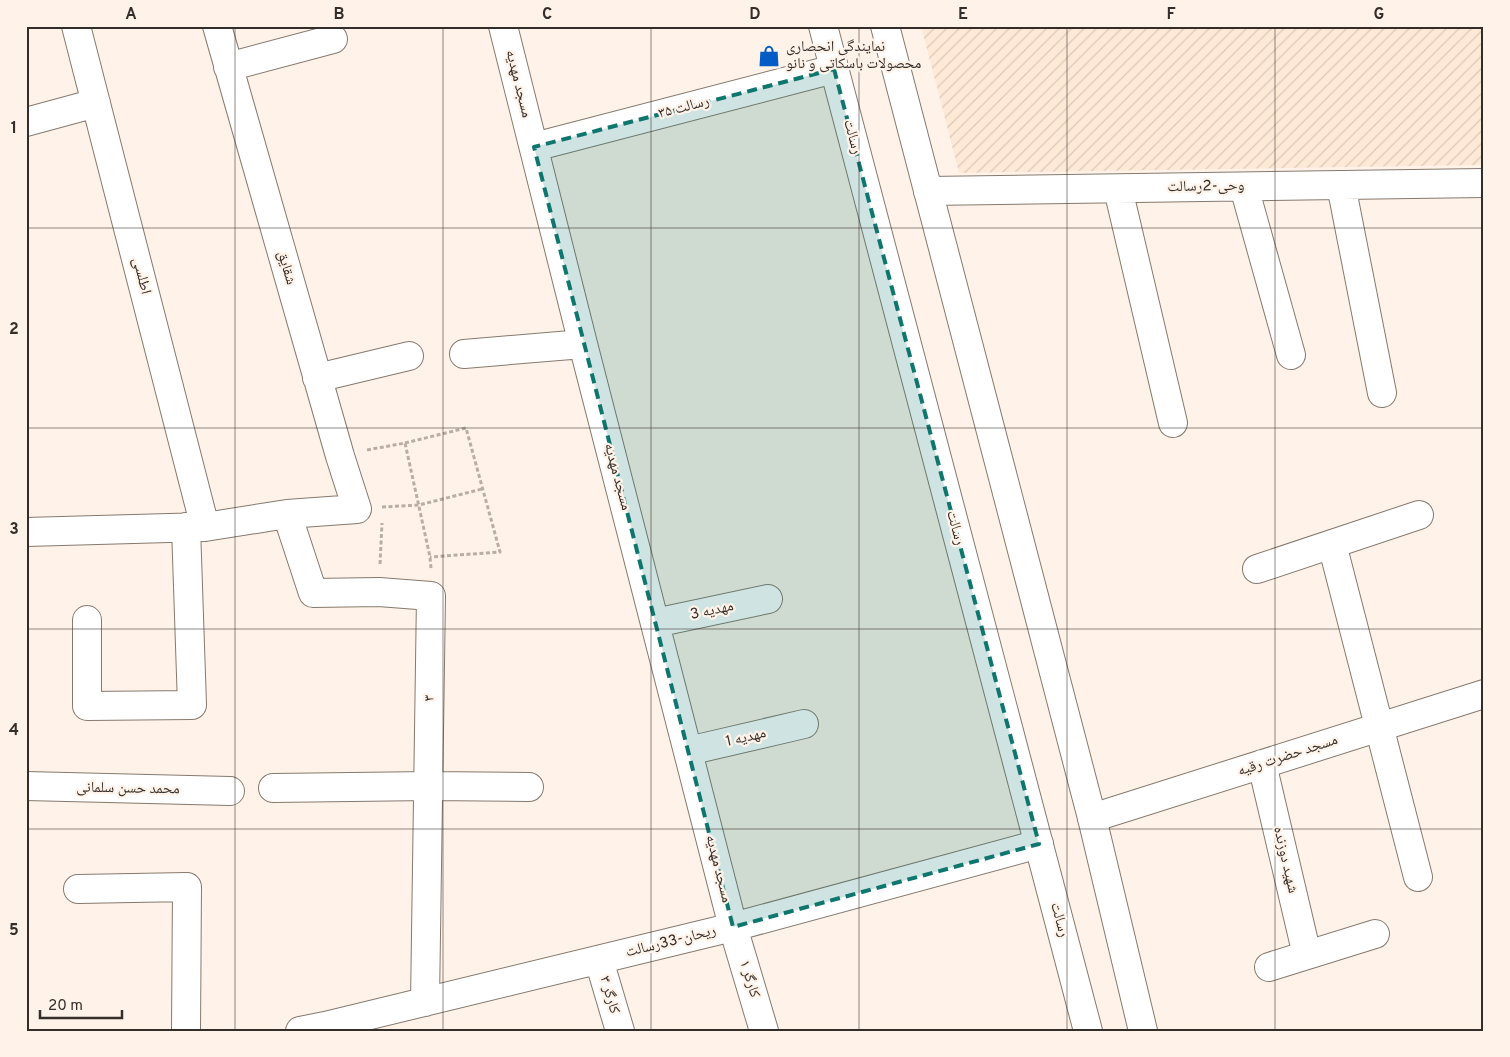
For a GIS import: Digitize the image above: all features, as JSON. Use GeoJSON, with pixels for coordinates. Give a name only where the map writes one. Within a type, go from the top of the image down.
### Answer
{"type":"FeatureCollection","features":[{"type":"Feature","properties":{"kind":"street","name":"اطلسی"},"geometry":{"type":"LineString","coordinates":[[76,26],[96,103],[196,527],[192,705],[86,706],[87,620]]}},
{"type":"Feature","properties":{"kind":"street","name":"شقایق"},"geometry":{"type":"LineString","coordinates":[[217,26],[340,456],[369,508]]}},
{"type":"Feature","properties":{"kind":"street","name":"مسجد مهدیه"},"geometry":{"type":"LineString","coordinates":[[503,26],[582,344],[733,927]]}},
{"type":"Feature","properties":{"kind":"street","name":"رسالت"},"geometry":{"type":"LineString","coordinates":[[823,26],[1088,1031]]}},
{"type":"Feature","properties":{"kind":"street"},"geometry":{"type":"LineString","coordinates":[[885,26],[1092,818],[1143,1031]]}},
{"type":"Feature","properties":{"kind":"street"},"geometry":{"type":"LineString","coordinates":[[228,67],[333,39]]}},
{"type":"Feature","properties":{"kind":"street","name":"رسالت ۳۵"},"geometry":{"type":"LineString","coordinates":[[534,147],[834,69]]}},
{"type":"Feature","properties":{"kind":"street"},"geometry":{"type":"LineString","coordinates":[[26,122],[96,103]]}},
{"type":"Feature","properties":{"kind":"street","name":"وحی-2رسالت"},"geometry":{"type":"LineString","coordinates":[[928,191],[1484,183]]}},
{"type":"Feature","properties":{"kind":"street"},"geometry":{"type":"LineString","coordinates":[[1341,185],[1382,393]]}},
{"type":"Feature","properties":{"kind":"street"},"geometry":{"type":"LineString","coordinates":[[1244,187],[1291,355]]}},
{"type":"Feature","properties":{"kind":"street"},"geometry":{"type":"LineString","coordinates":[[1118,188],[1173,423]]}},
{"type":"Feature","properties":{"kind":"street"},"geometry":{"type":"LineString","coordinates":[[464,354],[582,344]]}},
{"type":"Feature","properties":{"kind":"street"},"geometry":{"type":"LineString","coordinates":[[318,378],[409,356]]}},
{"type":"Feature","properties":{"kind":"street"},"geometry":{"type":"LineString","coordinates":[[26,532],[196,527],[287,514],[369,508]]}},
{"type":"Feature","properties":{"kind":"street"},"geometry":{"type":"LineString","coordinates":[[287,514],[313,592],[379,592],[432,596]]}},
{"type":"Feature","properties":{"kind":"street"},"geometry":{"type":"LineString","coordinates":[[1257,569],[1419,516]]}},
{"type":"Feature","properties":{"kind":"street"},"geometry":{"type":"LineString","coordinates":[[1332,544],[1418,877]]}},
{"type":"Feature","properties":{"kind":"street","name":"۳"},"geometry":{"type":"LineString","coordinates":[[425,1002],[432,596]]}},
{"type":"Feature","properties":{"kind":"street","name":"مهدیه 3"},"geometry":{"type":"LineString","coordinates":[[655,623],[768,599]]}},
{"type":"Feature","properties":{"kind":"street","name":"مسجد حضرت رقیه"},"geometry":{"type":"LineString","coordinates":[[1092,818],[1484,694]]}},
{"type":"Feature","properties":{"kind":"street","name":"مهدیه 1"},"geometry":{"type":"LineString","coordinates":[[688,751],[804,724]]}},
{"type":"Feature","properties":{"kind":"street","name":"شهید دوزنده"},"geometry":{"type":"LineString","coordinates":[[1262,764],[1307,955]]}},
{"type":"Feature","properties":{"kind":"street","name":"محمد حسن سلمانی"},"geometry":{"type":"LineString","coordinates":[[26,786],[230,791]]}},
{"type":"Feature","properties":{"kind":"street"},"geometry":{"type":"LineString","coordinates":[[273,788],[529,787]]}},
{"type":"Feature","properties":{"kind":"street","name":"ریحان-33رسالت"},"geometry":{"type":"LineString","coordinates":[[317,1029],[733,927],[1039,844]]}},
{"type":"Feature","properties":{"kind":"street"},"geometry":{"type":"LineString","coordinates":[[78,889],[187,887],[186,1031]]}},
{"type":"Feature","properties":{"kind":"street","name":"کارگر ۱"},"geometry":{"type":"LineString","coordinates":[[733,927],[764,1031]]}},
{"type":"Feature","properties":{"kind":"street"},"geometry":{"type":"LineString","coordinates":[[1269,967],[1376,934]]}},
{"type":"Feature","properties":{"kind":"street","name":"کارگر ۳"},"geometry":{"type":"LineString","coordinates":[[599,960],[620,1031]]}},
{"type":"Feature","properties":{"kind":"path"},"geometry":{"type":"LineString","coordinates":[[340,456],[466,428],[500,552],[430,557]]}},
{"type":"Feature","properties":{"kind":"path"},"geometry":{"type":"LineString","coordinates":[[405,443],[430,557],[432,596]]}},
{"type":"Feature","properties":{"kind":"path"},"geometry":{"type":"LineString","coordinates":[[379,592],[369,508],[419,505],[482,489]]}},
{"type":"Feature","properties":{"kind":"highlighted area"},"geometry":{"type":"Polygon","coordinates":[[[834,69],[1039,844],[733,927],[534,147],[834,69]]]}},
{"type":"Feature","properties":{"kind":"shaded area"},"geometry":{"type":"Polygon","coordinates":[[[921,26],[1484,26],[1484,165],[959,173],[921,26]]]}},
{"type":"Feature","properties":{"kind":"place","name":"نمایندگی انحصاری محصولات باسکاتی و نانو"},"geometry":{"type":"Point","coordinates":[769,56]}}]}
